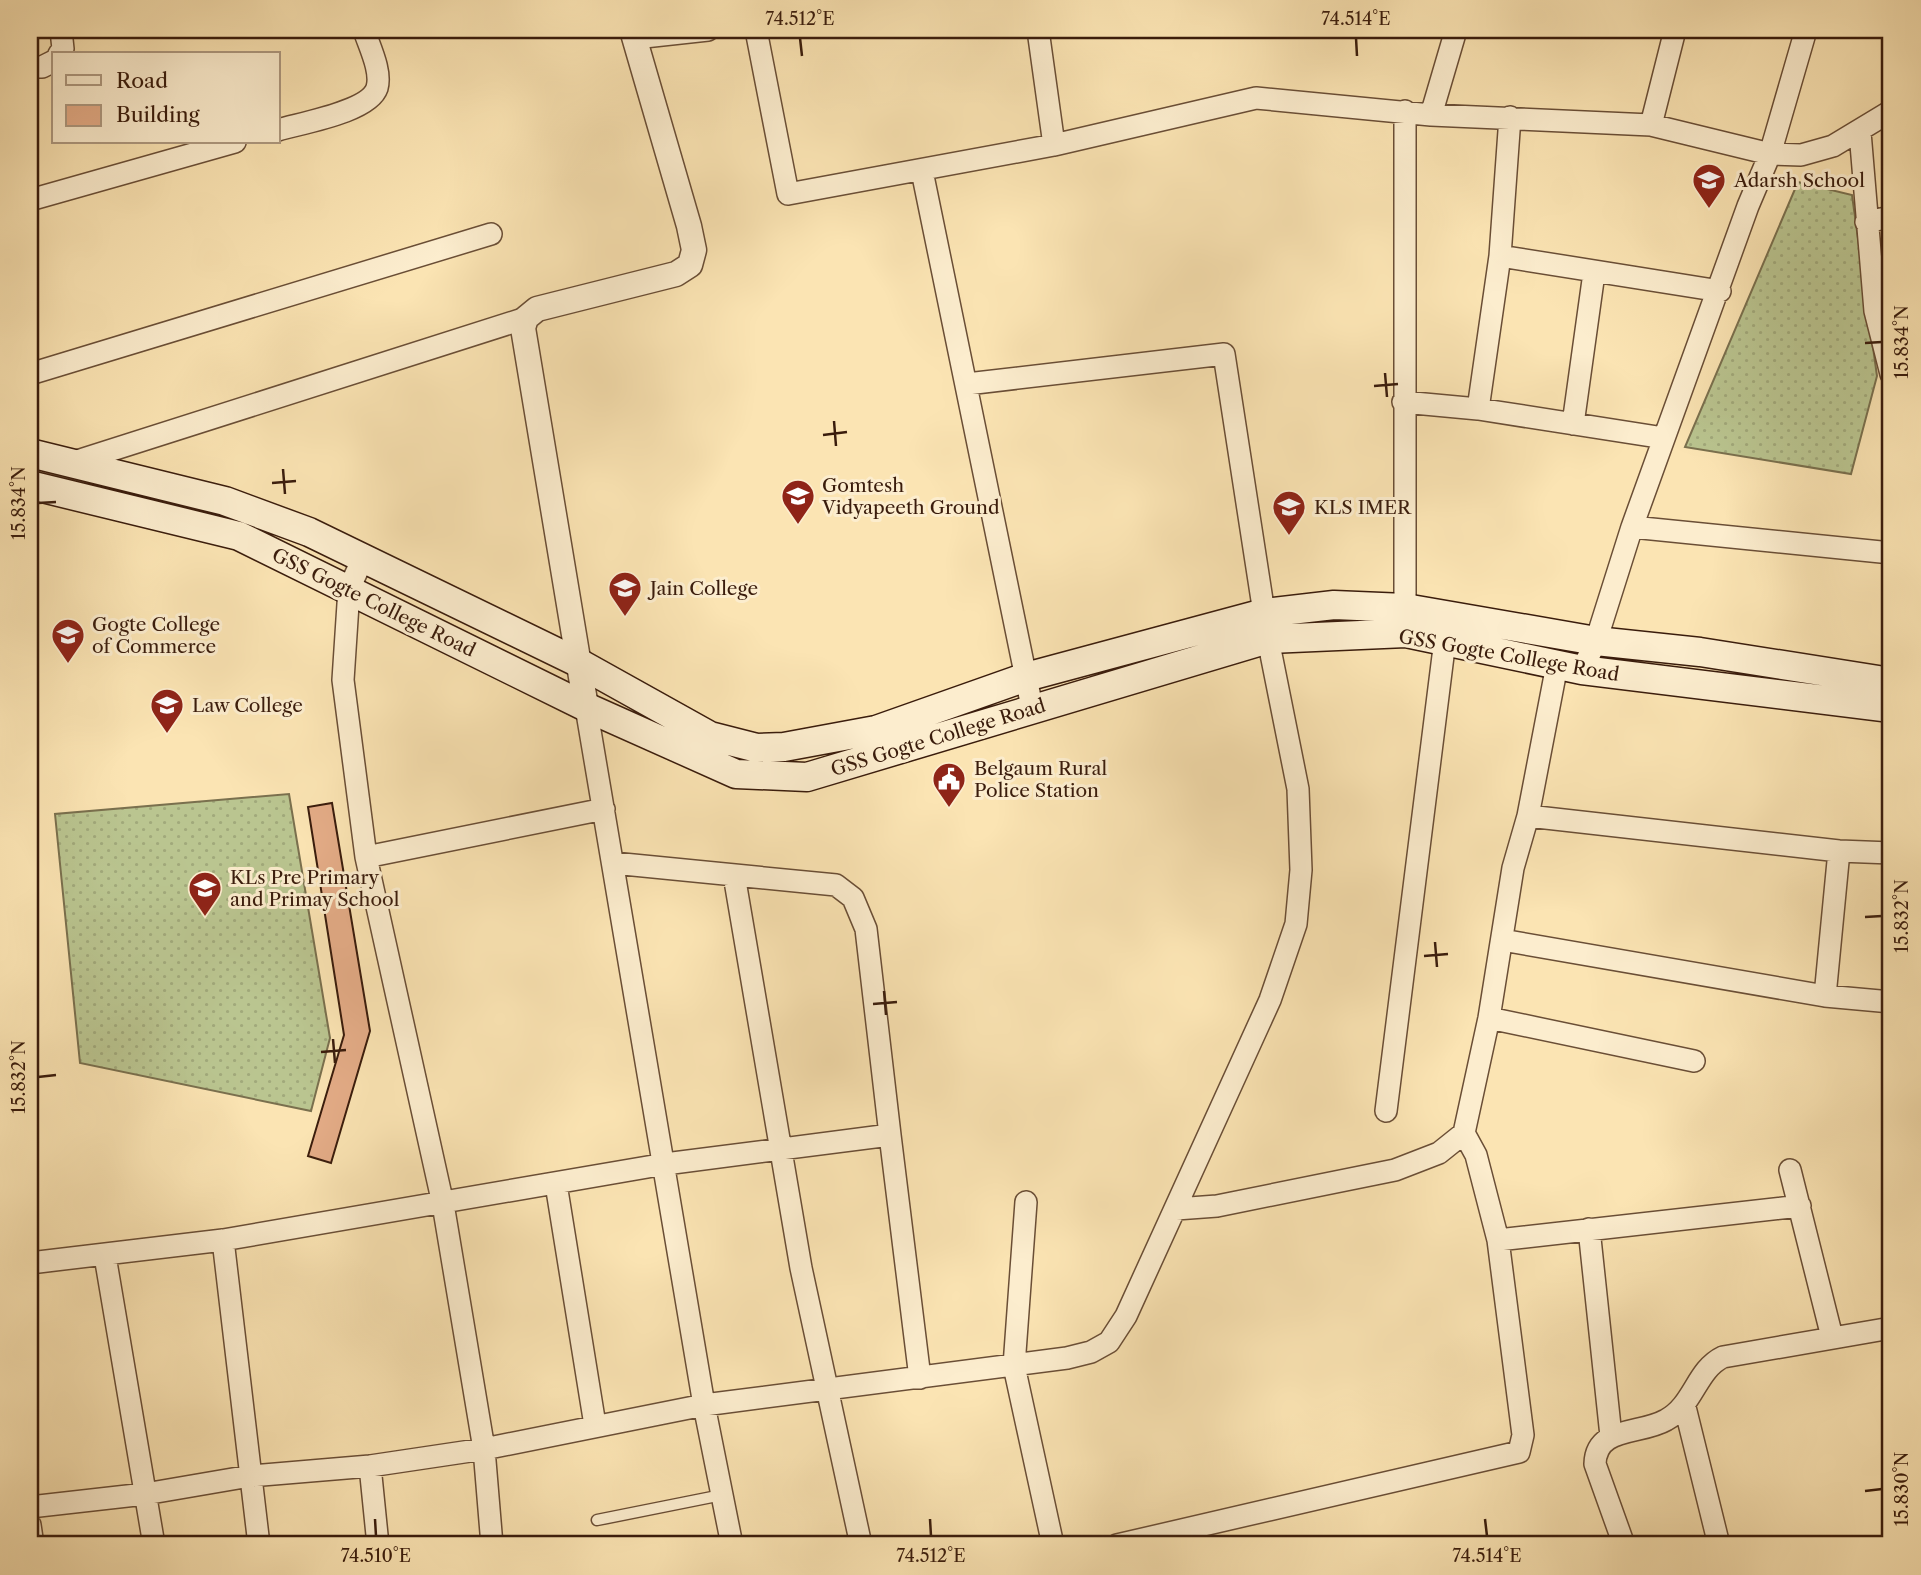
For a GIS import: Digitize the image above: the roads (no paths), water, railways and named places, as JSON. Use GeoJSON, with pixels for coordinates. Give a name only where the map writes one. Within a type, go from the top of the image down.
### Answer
{"type":"FeatureCollection","features":[{"type":"Feature","properties":{"kind":"main road"},"geometry":{"type":"LineString","coordinates":[[30,453],[225,501],[309,532],[579,663],[710,736],[737,745],[784,747],[876,730],[1026,677],[1266,626]]}},
{"type":"Feature","properties":{"kind":"main road","name":"GSS Gogte College Road"},"geometry":{"type":"LineString","coordinates":[[30,485],[239,536],[586,707],[736,774],[807,777],[1032,707],[1266,626],[1406,620],[1445,640],[1570,668],[1891,708]]}},
{"type":"Feature","properties":{"kind":"main road"},"geometry":{"type":"LineString","coordinates":[[1406,620],[1700,652],[1891,681]]}},
{"type":"Feature","properties":{"kind":"main road"},"geometry":{"type":"LineString","coordinates":[[834,738],[841,766]]}},
{"type":"Feature","properties":{"kind":"street"},"geometry":{"type":"LineString","coordinates":[[61,30],[63,49],[61,52]]}},
{"type":"Feature","properties":{"kind":"street"},"geometry":{"type":"LineString","coordinates":[[280,129],[352,109],[369,100],[377,89],[378,76],[364,30]]}},
{"type":"Feature","properties":{"kind":"street"},"geometry":{"type":"LineString","coordinates":[[69,464],[526,318],[537,309],[676,274],[690,265],[694,250],[689,226],[634,34],[708,30]]}},
{"type":"Feature","properties":{"kind":"street"},"geometry":{"type":"LineString","coordinates":[[756,30],[788,194],[1054,145],[1256,98],[1405,111],[1431,116],[1510,117],[1651,125],[1770,154],[1801,155],[1833,146],[1891,111]]}},
{"type":"Feature","properties":{"kind":"street"},"geometry":{"type":"LineString","coordinates":[[1038,30],[1054,145]]}},
{"type":"Feature","properties":{"kind":"street"},"geometry":{"type":"LineString","coordinates":[[1431,116],[1456,30]]}},
{"type":"Feature","properties":{"kind":"street"},"geometry":{"type":"LineString","coordinates":[[1651,125],[1675,30]]}},
{"type":"Feature","properties":{"kind":"street"},"geometry":{"type":"LineString","coordinates":[[1176,1209],[1217,1206],[1395,1170],[1439,1153],[1464,1133],[1489,1018],[1513,868],[1570,668],[1596,641],[1632,527],[1720,291],[1748,206],[1770,154],[1806,30]]}},
{"type":"Feature","properties":{"kind":"street"},"geometry":{"type":"LineString","coordinates":[[30,67],[52,62]]}},
{"type":"Feature","properties":{"kind":"street"},"geometry":{"type":"LineString","coordinates":[[1405,111],[1403,402],[1406,620]]}},
{"type":"Feature","properties":{"kind":"street"},"geometry":{"type":"LineString","coordinates":[[1478,409],[1500,256],[1510,117]]}},
{"type":"Feature","properties":{"kind":"street"},"geometry":{"type":"LineString","coordinates":[[1860,132],[1875,311],[1891,372]]}},
{"type":"Feature","properties":{"kind":"street"},"geometry":{"type":"LineString","coordinates":[[30,200],[228,144]]}},
{"type":"Feature","properties":{"kind":"street"},"geometry":{"type":"LineString","coordinates":[[922,170],[1032,707]]}},
{"type":"Feature","properties":{"kind":"street"},"geometry":{"type":"LineString","coordinates":[[1866,222],[1891,217]]}},
{"type":"Feature","properties":{"kind":"street"},"geometry":{"type":"LineString","coordinates":[[30,374],[491,234]]}},
{"type":"Feature","properties":{"kind":"street"},"geometry":{"type":"LineString","coordinates":[[1500,256],[1720,291]]}},
{"type":"Feature","properties":{"kind":"street"},"geometry":{"type":"LineString","coordinates":[[1573,424],[1594,273]]}},
{"type":"Feature","properties":{"kind":"street"},"geometry":{"type":"LineString","coordinates":[[526,318],[523,328],[586,707],[704,1405],[732,1545]]}},
{"type":"Feature","properties":{"kind":"street"},"geometry":{"type":"LineString","coordinates":[[30,1507],[145,1494],[250,1476],[370,1466],[484,1449],[704,1405],[1014,1366],[1091,1352],[1109,1342],[1126,1316],[1270,1000],[1296,924],[1301,870],[1298,789],[1266,626],[1223,354],[967,384]]}},
{"type":"Feature","properties":{"kind":"street"},"geometry":{"type":"LineString","coordinates":[[1403,402],[1478,409],[1664,438]]}},
{"type":"Feature","properties":{"kind":"street"},"geometry":{"type":"LineString","coordinates":[[1632,527],[1891,553]]}},
{"type":"Feature","properties":{"kind":"street"},"geometry":{"type":"LineString","coordinates":[[363,558],[349,589],[343,680],[366,858],[443,1204],[484,1449],[492,1545]]}},
{"type":"Feature","properties":{"kind":"street"},"geometry":{"type":"LineString","coordinates":[[1386,1111],[1445,640]]}},
{"type":"Feature","properties":{"kind":"street"},"geometry":{"type":"LineString","coordinates":[[366,858],[604,809]]}},
{"type":"Feature","properties":{"kind":"street"},"geometry":{"type":"LineString","coordinates":[[1528,816],[1839,851],[1891,853]]}},
{"type":"Feature","properties":{"kind":"street"},"geometry":{"type":"LineString","coordinates":[[1825,996],[1839,851]]}},
{"type":"Feature","properties":{"kind":"street"},"geometry":{"type":"LineString","coordinates":[[613,863],[836,885],[853,898],[866,929],[920,1378]]}},
{"type":"Feature","properties":{"kind":"street"},"geometry":{"type":"LineString","coordinates":[[734,876],[801,1268],[861,1545]]}},
{"type":"Feature","properties":{"kind":"street"},"geometry":{"type":"LineString","coordinates":[[1502,940],[1825,996],[1891,1002]]}},
{"type":"Feature","properties":{"kind":"street"},"geometry":{"type":"LineString","coordinates":[[1489,1018],[1693,1061]]}},
{"type":"Feature","properties":{"kind":"street"},"geometry":{"type":"LineString","coordinates":[[1117,1545],[1519,1452],[1523,1435],[1498,1240],[1476,1154],[1464,1133]]}},
{"type":"Feature","properties":{"kind":"street"},"geometry":{"type":"LineString","coordinates":[[30,1263],[223,1240],[665,1164],[890,1135]]}},
{"type":"Feature","properties":{"kind":"street"},"geometry":{"type":"LineString","coordinates":[[1790,1170],[1832,1337]]}},
{"type":"Feature","properties":{"kind":"street"},"geometry":{"type":"LineString","coordinates":[[556,1184],[595,1425]]}},
{"type":"Feature","properties":{"kind":"street"},"geometry":{"type":"LineString","coordinates":[[1026,1202],[1014,1366],[1053,1545]]}},
{"type":"Feature","properties":{"kind":"street"},"geometry":{"type":"LineString","coordinates":[[1498,1240],[1800,1206]]}},
{"type":"Feature","properties":{"kind":"street"},"geometry":{"type":"LineString","coordinates":[[1589,1229],[1611,1436]]}},
{"type":"Feature","properties":{"kind":"street"},"geometry":{"type":"LineString","coordinates":[[223,1240],[259,1545]]}},
{"type":"Feature","properties":{"kind":"street"},"geometry":{"type":"LineString","coordinates":[[105,1256],[154,1545]]}},
{"type":"Feature","properties":{"kind":"street"},"geometry":{"type":"LineString","coordinates":[[1620,1545],[1595,1464],[1595,1451],[1601,1442],[1611,1436],[1656,1426],[1685,1407],[1711,1363],[1723,1357],[1832,1337],[1890,1335]]}},
{"type":"Feature","properties":{"kind":"street"},"geometry":{"type":"LineString","coordinates":[[1685,1407],[1719,1545]]}},
{"type":"Feature","properties":{"kind":"street"},"geometry":{"type":"LineString","coordinates":[[370,1466],[378,1545]]}},
{"type":"Feature","properties":{"kind":"street"},"geometry":{"type":"LineString","coordinates":[[30,1525],[33,1545]]}},
{"type":"Feature","properties":{"kind":"lane"},"geometry":{"type":"LineString","coordinates":[[597,1520],[722,1495]]}},
{"type":"Feature","properties":{"kind":"place","name":"Adarsh School"},"geometry":{"type":"Point","coordinates":[1709,210]}},
{"type":"Feature","properties":{"kind":"place","name":"Gomtesh Vidyapeeth Ground"},"geometry":{"type":"Point","coordinates":[798,526]}},
{"type":"Feature","properties":{"kind":"place","name":"KLS IMER"},"geometry":{"type":"Point","coordinates":[1289,537]}},
{"type":"Feature","properties":{"kind":"place","name":"Jain College"},"geometry":{"type":"Point","coordinates":[625,618]}},
{"type":"Feature","properties":{"kind":"place","name":"Gogte College of Commerce"},"geometry":{"type":"Point","coordinates":[68,665]}},
{"type":"Feature","properties":{"kind":"place","name":"Law College"},"geometry":{"type":"Point","coordinates":[167,735]}},
{"type":"Feature","properties":{"kind":"place","name":"Belgaum Rural Police Station"},"geometry":{"type":"Point","coordinates":[949,809]}},
{"type":"Feature","properties":{"kind":"place","name":"KLs Pre Primary and Primay School"},"geometry":{"type":"Point","coordinates":[205,918]}}]}
